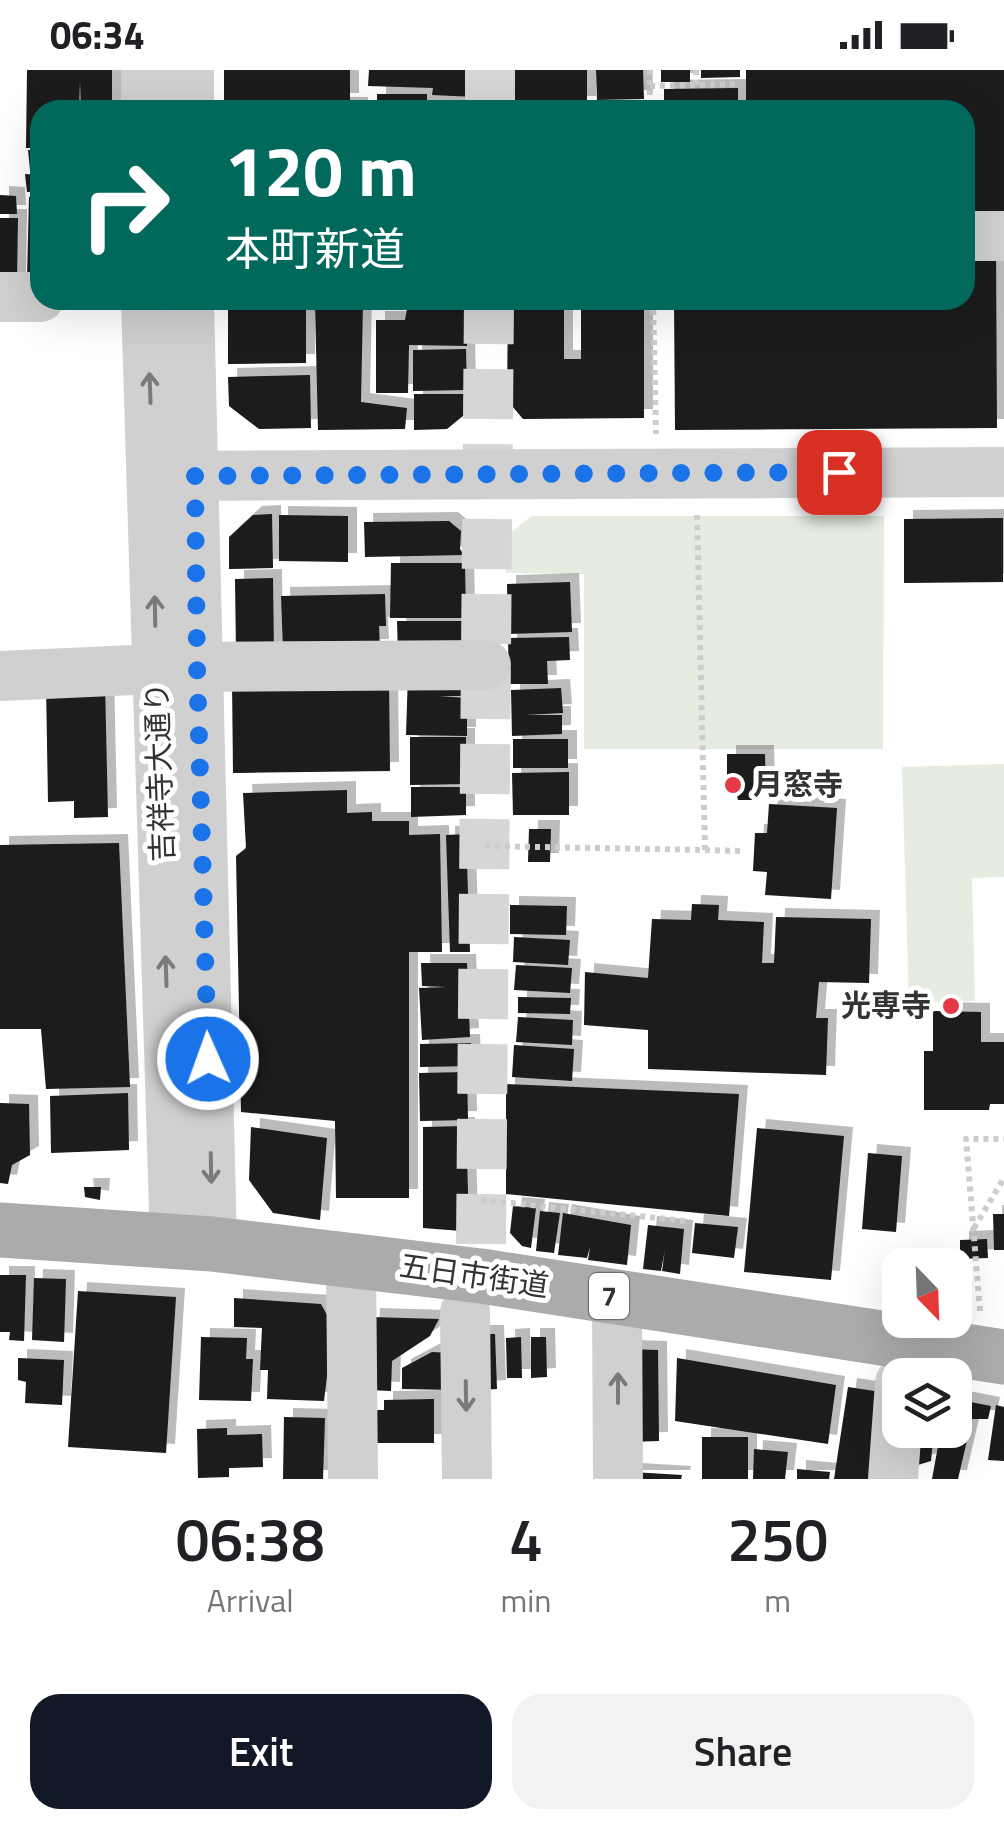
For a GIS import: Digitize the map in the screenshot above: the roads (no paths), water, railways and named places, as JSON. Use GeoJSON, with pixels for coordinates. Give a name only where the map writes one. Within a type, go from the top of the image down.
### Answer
{"type":"FeatureCollection","features":[{"type":"Feature","properties":{"kind":"main road","name":"五日市街道"},"geometry":{"type":"LineString","coordinates":[[0,1230],[351,1260],[477,1258],[617,1297],[882,1361]]}},
{"type":"Feature","properties":{"kind":"main road","name":"五日市街道"},"geometry":{"type":"LineString","coordinates":[[928,1358],[992,1339]]}},
{"type":"Feature","properties":{"kind":"street"},"geometry":{"type":"LineString","coordinates":[[146,70],[146,100]]}},
{"type":"Feature","properties":{"kind":"street"},"geometry":{"type":"LineString","coordinates":[[189,70],[189,100]]}},
{"type":"Feature","properties":{"kind":"street"},"geometry":{"type":"LineString","coordinates":[[975,236],[1004,236]]}},
{"type":"Feature","properties":{"kind":"street"},"geometry":{"type":"LineString","coordinates":[[0,297],[30,297]]}},
{"type":"Feature","properties":{"kind":"street","name":"吉祥寺大通り"},"geometry":{"type":"LineString","coordinates":[[148,310],[174,476]]}},
{"type":"Feature","properties":{"kind":"street","name":"吉祥寺大通り"},"geometry":{"type":"LineString","coordinates":[[188,310],[174,476],[194,1244]]}},
{"type":"Feature","properties":{"kind":"street"},"geometry":{"type":"LineString","coordinates":[[174,476],[1004,472]]}},
{"type":"Feature","properties":{"kind":"street"},"geometry":{"type":"LineString","coordinates":[[0,676],[176,668],[486,664]]}},
{"type":"Feature","properties":{"kind":"street"},"geometry":{"type":"LineString","coordinates":[[467,1479],[477,1258]]}},
{"type":"Feature","properties":{"kind":"street"},"geometry":{"type":"LineString","coordinates":[[351,1260],[353,1479]]}},
{"type":"Feature","properties":{"kind":"street"},"geometry":{"type":"LineString","coordinates":[[617,1297],[618,1479]]}},
{"type":"Feature","properties":{"kind":"street"},"geometry":{"type":"LineString","coordinates":[[894,1479],[896,1448]]}},
{"type":"Feature","properties":{"kind":"tunnel"},"geometry":{"type":"LineString","coordinates":[[490,70],[490,100]]}},
{"type":"Feature","properties":{"kind":"tunnel"},"geometry":{"type":"LineString","coordinates":[[481,1244],[489,310]]}},
{"type":"Feature","properties":{"kind":"place","name":"月窓寺"},"geometry":{"type":"Point","coordinates":[733,785]}},
{"type":"Feature","properties":{"kind":"place","name":"光専寺"},"geometry":{"type":"Point","coordinates":[951,1006]}}]}
